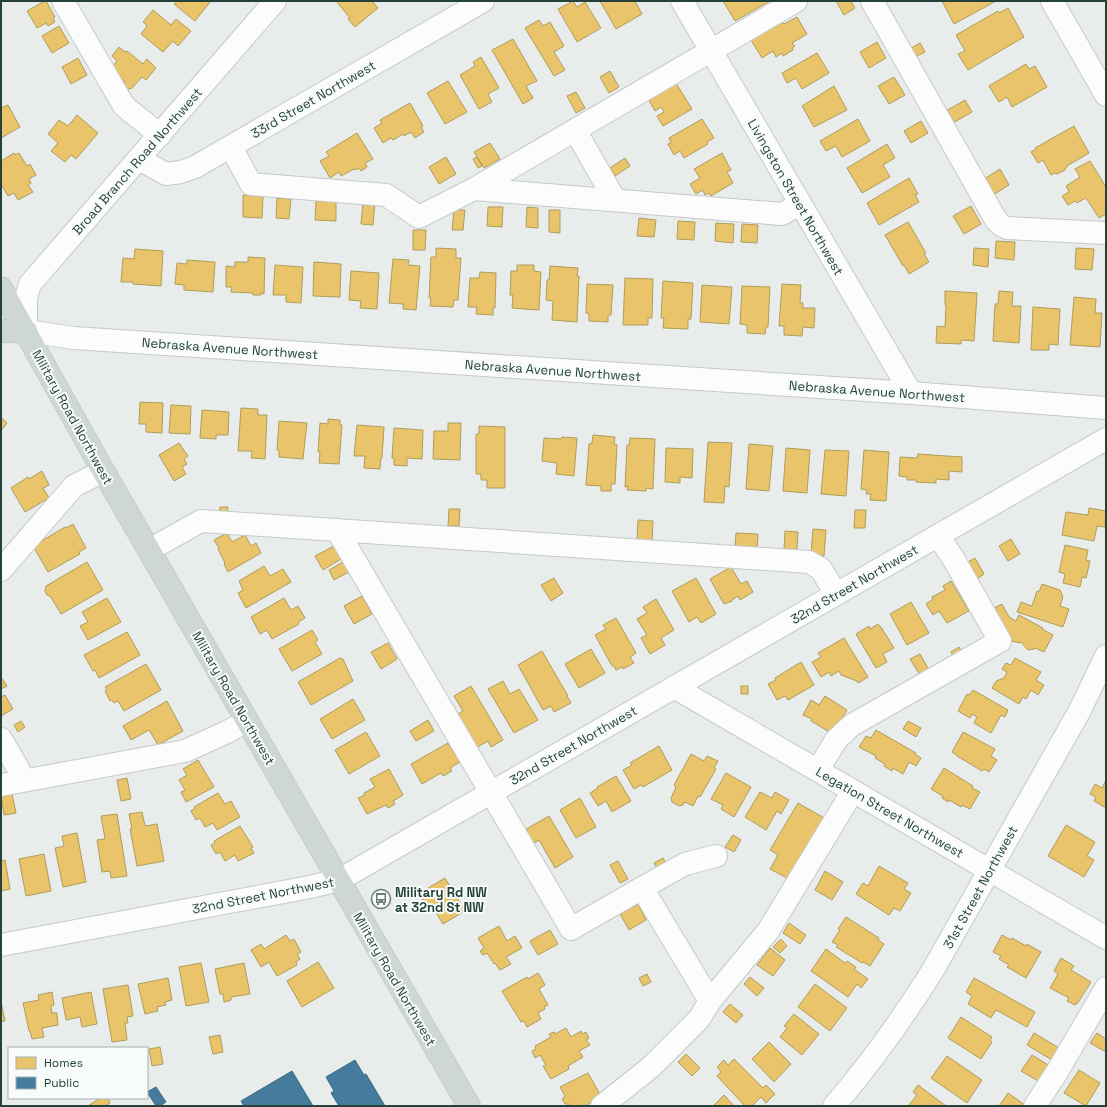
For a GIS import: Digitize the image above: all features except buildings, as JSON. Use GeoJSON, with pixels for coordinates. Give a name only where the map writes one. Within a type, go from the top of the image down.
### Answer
{"type":"FeatureCollection","features":[{"type":"Feature","properties":{"kind":"main road","name":"Military Road Northwest"},"geometry":{"type":"LineString","coordinates":[[1,288],[103,471],[469,1106]]}},
{"type":"Feature","properties":{"kind":"main road","name":"Nebraska Avenue Northwest"},"geometry":{"type":"LineString","coordinates":[[1,331],[26,331]]}},
{"type":"Feature","properties":{"kind":"street"},"geometry":{"type":"LineString","coordinates":[[63,1],[124,106],[160,135]]}},
{"type":"Feature","properties":{"kind":"street","name":"33rd Street Northwest"},"geometry":{"type":"LineString","coordinates":[[139,159],[166,174],[181,172],[195,167],[483,1]]}},
{"type":"Feature","properties":{"kind":"street","name":"Livingston Street Northwest"},"geometry":{"type":"LineString","coordinates":[[682,1],[911,393]]}},
{"type":"Feature","properties":{"kind":"street"},"geometry":{"type":"LineString","coordinates":[[231,146],[251,184],[386,195],[419,217],[474,189],[796,1]]}},
{"type":"Feature","properties":{"kind":"street"},"geometry":{"type":"LineString","coordinates":[[872,1],[996,220],[1001,225],[1007,228],[1106,233]]}},
{"type":"Feature","properties":{"kind":"street"},"geometry":{"type":"LineString","coordinates":[[1052,1],[1106,95]]}},
{"type":"Feature","properties":{"kind":"street","name":"Broad Branch Road Northwest"},"geometry":{"type":"LineString","coordinates":[[26,331],[26,298],[30,284],[160,135],[270,3]]}},
{"type":"Feature","properties":{"kind":"street"},"geometry":{"type":"LineString","coordinates":[[575,130],[615,200]]}},
{"type":"Feature","properties":{"kind":"street"},"geometry":{"type":"LineString","coordinates":[[474,189],[782,214],[800,204]]}},
{"type":"Feature","properties":{"kind":"street","name":"Nebraska Avenue Northwest"},"geometry":{"type":"LineString","coordinates":[[26,331],[74,338],[911,393],[1106,408]]}},
{"type":"Feature","properties":{"kind":"street","name":"32nd Street Northwest"},"geometry":{"type":"LineString","coordinates":[[1,945],[310,887],[339,880],[1106,439]]}},
{"type":"Feature","properties":{"kind":"street"},"geometry":{"type":"LineString","coordinates":[[1,570],[74,486],[103,471]]}},
{"type":"Feature","properties":{"kind":"street"},"geometry":{"type":"LineString","coordinates":[[149,550],[201,521],[809,562],[822,569],[836,594]]}},
{"type":"Feature","properties":{"kind":"street"},"geometry":{"type":"LineString","coordinates":[[337,530],[571,928],[686,864],[716,856]]}},
{"type":"Feature","properties":{"kind":"street"},"geometry":{"type":"LineString","coordinates":[[818,770],[836,740],[852,725],[1000,641],[953,558],[938,536]]}},
{"type":"Feature","properties":{"kind":"street","name":"31st Street Northwest"},"geometry":{"type":"LineString","coordinates":[[834,1106],[884,1044],[910,1008],[933,970],[1079,712],[1106,656]]}},
{"type":"Feature","properties":{"kind":"street","name":"Legation Street Northwest"},"geometry":{"type":"LineString","coordinates":[[674,687],[1106,938]]}},
{"type":"Feature","properties":{"kind":"street"},"geometry":{"type":"LineString","coordinates":[[11,783],[185,751],[247,721]]}},
{"type":"Feature","properties":{"kind":"street"},"geometry":{"type":"LineString","coordinates":[[1,739],[19,770],[11,783]]}},
{"type":"Feature","properties":{"kind":"street"},"geometry":{"type":"LineString","coordinates":[[602,1106],[651,1067],[699,1019],[710,1000],[768,931],[853,791]]}},
{"type":"Feature","properties":{"kind":"street"},"geometry":{"type":"LineString","coordinates":[[642,888],[710,1000]]}},
{"type":"Feature","properties":{"kind":"street"},"geometry":{"type":"LineString","coordinates":[[1035,1106],[1057,1072],[1106,988]]}},
{"type":"Feature","properties":{"kind":"place","name":"Military Rd NW at 32nd St NW"},"geometry":{"type":"Point","coordinates":[381,899]}}]}
